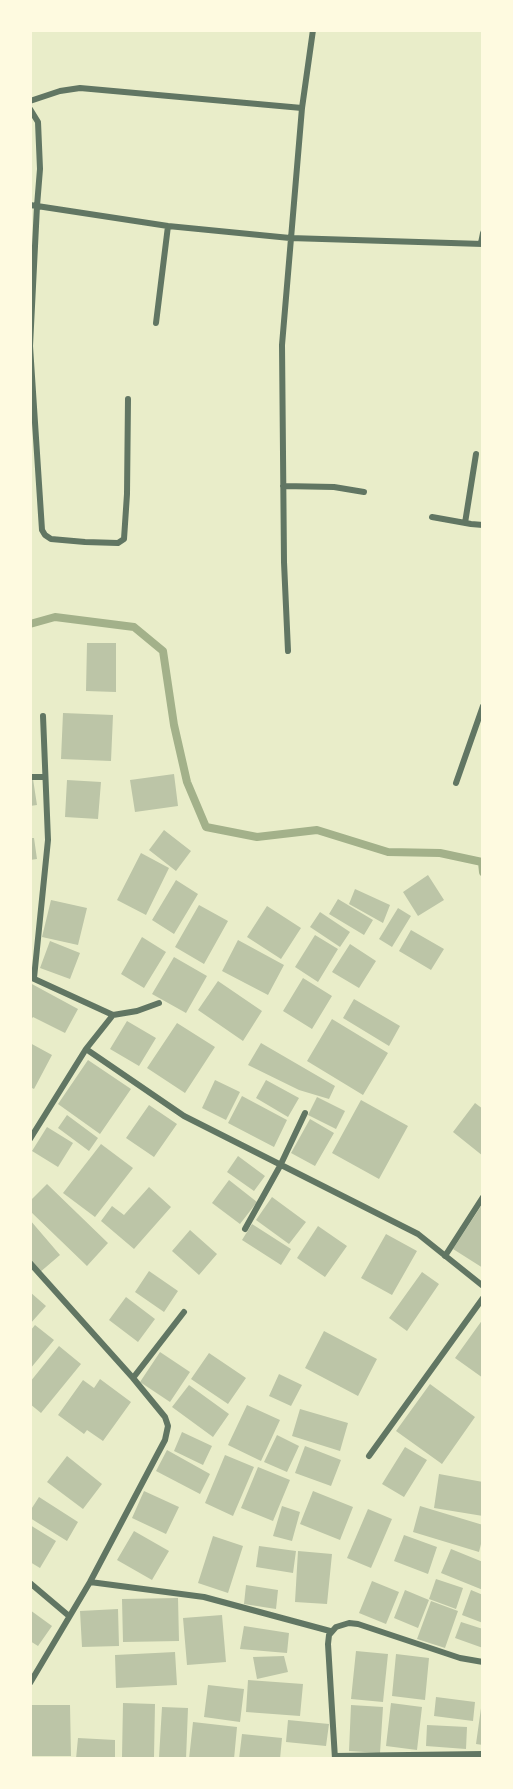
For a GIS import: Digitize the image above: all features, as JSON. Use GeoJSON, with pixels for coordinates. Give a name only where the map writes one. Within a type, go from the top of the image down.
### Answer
{"type":"FeatureCollection","features":[{"type":"Feature","properties":{"kind":"street"},"geometry":{"type":"LineString","coordinates":[[288,651],[282,345],[290,238],[313,30]]}},
{"type":"Feature","properties":{"kind":"street"},"geometry":{"type":"LineString","coordinates":[[30,101],[60,91],[80,88],[303,108]]}},
{"type":"Feature","properties":{"kind":"street"},"geometry":{"type":"LineString","coordinates":[[30,109],[38,122],[40,169],[34,205],[30,346],[42,530],[45,536],[51,539],[85,542],[118,543],[124,539],[128,399]]}},
{"type":"Feature","properties":{"kind":"street"},"geometry":{"type":"LineString","coordinates":[[34,205],[168,226],[290,238],[482,244],[483,233]]}},
{"type":"Feature","properties":{"kind":"street"},"geometry":{"type":"LineString","coordinates":[[156,323],[168,226]]}},
{"type":"Feature","properties":{"kind":"street"},"geometry":{"type":"LineString","coordinates":[[465,523],[476,454]]}},
{"type":"Feature","properties":{"kind":"street"},"geometry":{"type":"LineString","coordinates":[[283,486],[334,487],[364,492]]}},
{"type":"Feature","properties":{"kind":"street"},"geometry":{"type":"LineString","coordinates":[[432,517],[483,525]]}},
{"type":"Feature","properties":{"kind":"street"},"geometry":{"type":"LineString","coordinates":[[456,783],[483,706]]}},
{"type":"Feature","properties":{"kind":"street"},"geometry":{"type":"LineString","coordinates":[[43,716],[48,840],[32,977],[112,1015],[137,1011],[159,1003]]}},
{"type":"Feature","properties":{"kind":"street"},"geometry":{"type":"LineString","coordinates":[[30,777],[45,777]]}},
{"type":"Feature","properties":{"kind":"street"},"geometry":{"type":"LineString","coordinates":[[30,1139],[86,1049],[112,1015]]}},
{"type":"Feature","properties":{"kind":"street"},"geometry":{"type":"LineString","coordinates":[[86,1049],[184,1116],[418,1234],[483,1286]]}},
{"type":"Feature","properties":{"kind":"street"},"geometry":{"type":"LineString","coordinates":[[245,1230],[280,1166],[305,1113]]}},
{"type":"Feature","properties":{"kind":"street"},"geometry":{"type":"LineString","coordinates":[[445,1256],[483,1197]]}},
{"type":"Feature","properties":{"kind":"street"},"geometry":{"type":"LineString","coordinates":[[30,1263],[133,1378],[165,1416],[168,1426],[165,1440],[90,1582],[30,1683]]}},
{"type":"Feature","properties":{"kind":"street"},"geometry":{"type":"LineString","coordinates":[[369,1456],[483,1298]]}},
{"type":"Feature","properties":{"kind":"street"},"geometry":{"type":"LineString","coordinates":[[133,1378],[184,1312]]}},
{"type":"Feature","properties":{"kind":"street"},"geometry":{"type":"LineString","coordinates":[[90,1582],[204,1597],[330,1631]]}},
{"type":"Feature","properties":{"kind":"street"},"geometry":{"type":"LineString","coordinates":[[30,1583],[69,1616]]}},
{"type":"Feature","properties":{"kind":"street"},"geometry":{"type":"LineString","coordinates":[[483,1662],[460,1658],[358,1624],[342,1624],[330,1631],[328,1635],[335,1758],[483,1754]]}},
{"type":"Feature","properties":{"kind":"building"},"geometry":{"type":"Polygon","coordinates":[[[87,643],[116,643],[116,692],[86,691],[87,643]]]}},
{"type":"Feature","properties":{"kind":"building"},"geometry":{"type":"Polygon","coordinates":[[[63,713],[113,715],[111,761],[61,759],[63,713]]]}},
{"type":"Feature","properties":{"kind":"building"},"geometry":{"type":"Polygon","coordinates":[[[174,774],[178,806],[135,812],[130,780],[174,774]]]}},
{"type":"Feature","properties":{"kind":"building"},"geometry":{"type":"Polygon","coordinates":[[[33,779],[37,805],[30,806],[30,780],[33,779]]]}},
{"type":"Feature","properties":{"kind":"building"},"geometry":{"type":"Polygon","coordinates":[[[67,780],[101,782],[98,819],[65,817],[67,780]]]}},
{"type":"Feature","properties":{"kind":"building"},"geometry":{"type":"Polygon","coordinates":[[[164,830],[191,851],[176,871],[149,850],[164,830]]]}},
{"type":"Feature","properties":{"kind":"building"},"geometry":{"type":"Polygon","coordinates":[[[30,838],[34,838],[37,859],[30,860],[30,838]]]}},
{"type":"Feature","properties":{"kind":"building"},"geometry":{"type":"Polygon","coordinates":[[[141,853],[169,868],[146,915],[117,900],[141,853]]]}},
{"type":"Feature","properties":{"kind":"building"},"geometry":{"type":"Polygon","coordinates":[[[428,875],[444,900],[418,916],[403,892],[428,875]]]}},
{"type":"Feature","properties":{"kind":"building"},"geometry":{"type":"Polygon","coordinates":[[[176,880],[198,894],[174,934],[152,920],[176,880]]]}},
{"type":"Feature","properties":{"kind":"building"},"geometry":{"type":"Polygon","coordinates":[[[355,889],[390,905],[383,923],[349,904],[355,889]]]}},
{"type":"Feature","properties":{"kind":"building"},"geometry":{"type":"Polygon","coordinates":[[[338,899],[373,920],[364,935],[329,914],[338,899]]]}},
{"type":"Feature","properties":{"kind":"building"},"geometry":{"type":"Polygon","coordinates":[[[51,900],[87,908],[78,945],[42,937],[51,900]]]}},
{"type":"Feature","properties":{"kind":"building"},"geometry":{"type":"Polygon","coordinates":[[[199,905],[228,921],[204,964],[175,947],[199,905]]]}},
{"type":"Feature","properties":{"kind":"building"},"geometry":{"type":"Polygon","coordinates":[[[267,906],[301,928],[281,959],[247,937],[267,906]]]}},
{"type":"Feature","properties":{"kind":"building"},"geometry":{"type":"Polygon","coordinates":[[[398,908],[411,916],[392,947],[379,939],[398,908]]]}},
{"type":"Feature","properties":{"kind":"building"},"geometry":{"type":"Polygon","coordinates":[[[320,912],[350,932],[340,947],[310,927],[320,912]]]}},
{"type":"Feature","properties":{"kind":"building"},"geometry":{"type":"Polygon","coordinates":[[[411,930],[444,949],[431,970],[399,951],[411,930]]]}},
{"type":"Feature","properties":{"kind":"building"},"geometry":{"type":"Polygon","coordinates":[[[315,935],[338,949],[318,982],[295,967],[315,935]]]}},
{"type":"Feature","properties":{"kind":"building"},"geometry":{"type":"Polygon","coordinates":[[[142,937],[166,952],[144,988],[121,974],[142,937]]]}},
{"type":"Feature","properties":{"kind":"building"},"geometry":{"type":"Polygon","coordinates":[[[238,940],[284,965],[268,995],[222,971],[238,940]]]}},
{"type":"Feature","properties":{"kind":"building"},"geometry":{"type":"Polygon","coordinates":[[[50,941],[80,953],[70,979],[40,968],[50,941]]]}},
{"type":"Feature","properties":{"kind":"building"},"geometry":{"type":"Polygon","coordinates":[[[350,944],[376,961],[359,988],[332,972],[350,944]]]}},
{"type":"Feature","properties":{"kind":"building"},"geometry":{"type":"Polygon","coordinates":[[[174,957],[207,976],[186,1013],[152,994],[174,957]]]}},
{"type":"Feature","properties":{"kind":"building"},"geometry":{"type":"Polygon","coordinates":[[[303,978],[332,996],[312,1029],[283,1011],[303,978]]]}},
{"type":"Feature","properties":{"kind":"building"},"geometry":{"type":"Polygon","coordinates":[[[218,981],[262,1011],[243,1041],[198,1010],[218,981]]]}},
{"type":"Feature","properties":{"kind":"building"},"geometry":{"type":"Polygon","coordinates":[[[30,983],[78,1009],[65,1033],[33,1017],[30,1021],[30,983]]]}},
{"type":"Feature","properties":{"kind":"building"},"geometry":{"type":"Polygon","coordinates":[[[354,999],[400,1026],[389,1046],[343,1018],[354,999]]]}},
{"type":"Feature","properties":{"kind":"building"},"geometry":{"type":"Polygon","coordinates":[[[332,1019],[388,1053],[363,1095],[307,1061],[332,1019]]]}},
{"type":"Feature","properties":{"kind":"building"},"geometry":{"type":"Polygon","coordinates":[[[127,1021],[156,1038],[139,1066],[110,1049],[127,1021]]]}},
{"type":"Feature","properties":{"kind":"building"},"geometry":{"type":"Polygon","coordinates":[[[177,1023],[215,1047],[185,1093],[147,1068],[177,1023]]]}},
{"type":"Feature","properties":{"kind":"building"},"geometry":{"type":"Polygon","coordinates":[[[30,1043],[52,1055],[34,1089],[30,1087],[30,1043]]]}},
{"type":"Feature","properties":{"kind":"building"},"geometry":{"type":"Polygon","coordinates":[[[261,1043],[335,1086],[329,1099],[299,1090],[248,1065],[261,1043]]]}},
{"type":"Feature","properties":{"kind":"building"},"geometry":{"type":"Polygon","coordinates":[[[88,1060],[131,1089],[100,1134],[58,1104],[88,1060]]]}},
{"type":"Feature","properties":{"kind":"building"},"geometry":{"type":"Polygon","coordinates":[[[215,1080],[240,1092],[226,1120],[202,1108],[215,1080]]]}},
{"type":"Feature","properties":{"kind":"building"},"geometry":{"type":"Polygon","coordinates":[[[266,1080],[299,1098],[288,1117],[256,1098],[266,1080]]]}},
{"type":"Feature","properties":{"kind":"building"},"geometry":{"type":"Polygon","coordinates":[[[242,1096],[287,1120],[274,1147],[228,1123],[242,1096]]]}},
{"type":"Feature","properties":{"kind":"building"},"geometry":{"type":"Polygon","coordinates":[[[317,1097],[345,1111],[336,1129],[308,1115],[317,1097]]]}},
{"type":"Feature","properties":{"kind":"building"},"geometry":{"type":"Polygon","coordinates":[[[361,1100],[408,1126],[379,1179],[332,1153],[361,1100]]]}},
{"type":"Feature","properties":{"kind":"building"},"geometry":{"type":"Polygon","coordinates":[[[475,1103],[483,1109],[483,1156],[453,1132],[475,1103]]]}},
{"type":"Feature","properties":{"kind":"building"},"geometry":{"type":"Polygon","coordinates":[[[149,1105],[177,1124],[154,1157],[126,1138],[149,1105]]]}},
{"type":"Feature","properties":{"kind":"building"},"geometry":{"type":"Polygon","coordinates":[[[67,1115],[98,1138],[89,1151],[58,1128],[67,1115]]]}},
{"type":"Feature","properties":{"kind":"building"},"geometry":{"type":"Polygon","coordinates":[[[310,1119],[334,1133],[315,1166],[291,1153],[310,1119]]]}},
{"type":"Feature","properties":{"kind":"building"},"geometry":{"type":"Polygon","coordinates":[[[47,1127],[73,1143],[58,1167],[32,1151],[47,1127]]]}},
{"type":"Feature","properties":{"kind":"building"},"geometry":{"type":"Polygon","coordinates":[[[101,1144],[133,1168],[95,1217],[63,1193],[101,1144]]]}},
{"type":"Feature","properties":{"kind":"building"},"geometry":{"type":"Polygon","coordinates":[[[238,1156],[265,1176],[254,1191],[227,1172],[238,1156]]]}},
{"type":"Feature","properties":{"kind":"building"},"geometry":{"type":"Polygon","coordinates":[[[229,1180],[257,1202],[240,1224],[212,1203],[229,1180]]]}},
{"type":"Feature","properties":{"kind":"building"},"geometry":{"type":"Polygon","coordinates":[[[47,1184],[108,1243],[87,1266],[30,1211],[30,1201],[47,1184]]]}},
{"type":"Feature","properties":{"kind":"building"},"geometry":{"type":"Polygon","coordinates":[[[149,1187],[171,1207],[134,1249],[101,1221],[112,1206],[124,1215],[149,1187]]]}},
{"type":"Feature","properties":{"kind":"building"},"geometry":{"type":"Polygon","coordinates":[[[272,1197],[306,1222],[289,1244],[256,1220],[272,1197]]]}},
{"type":"Feature","properties":{"kind":"building"},"geometry":{"type":"Polygon","coordinates":[[[483,1203],[483,1268],[453,1249],[483,1203]]]}},
{"type":"Feature","properties":{"kind":"building"},"geometry":{"type":"Polygon","coordinates":[[[30,1220],[60,1255],[39,1273],[30,1262],[30,1220]]]}},
{"type":"Feature","properties":{"kind":"building"},"geometry":{"type":"Polygon","coordinates":[[[252,1224],[291,1249],[281,1265],[242,1240],[252,1224]]]}},
{"type":"Feature","properties":{"kind":"building"},"geometry":{"type":"Polygon","coordinates":[[[318,1226],[347,1246],[325,1277],[297,1258],[318,1226]]]}},
{"type":"Feature","properties":{"kind":"building"},"geometry":{"type":"Polygon","coordinates":[[[190,1230],[217,1254],[199,1275],[172,1251],[190,1230]]]}},
{"type":"Feature","properties":{"kind":"building"},"geometry":{"type":"Polygon","coordinates":[[[386,1234],[417,1251],[392,1295],[361,1278],[386,1234]]]}},
{"type":"Feature","properties":{"kind":"building"},"geometry":{"type":"Polygon","coordinates":[[[149,1271],[178,1291],[164,1312],[135,1292],[149,1271]]]}},
{"type":"Feature","properties":{"kind":"building"},"geometry":{"type":"Polygon","coordinates":[[[422,1272],[439,1284],[407,1331],[389,1318],[422,1272]]]}},
{"type":"Feature","properties":{"kind":"building"},"geometry":{"type":"Polygon","coordinates":[[[30,1292],[46,1306],[30,1324],[30,1292]]]}},
{"type":"Feature","properties":{"kind":"building"},"geometry":{"type":"Polygon","coordinates":[[[126,1297],[155,1319],[138,1342],[109,1320],[126,1297]]]}},
{"type":"Feature","properties":{"kind":"building"},"geometry":{"type":"Polygon","coordinates":[[[483,1319],[483,1378],[455,1358],[483,1319]]]}},
{"type":"Feature","properties":{"kind":"building"},"geometry":{"type":"Polygon","coordinates":[[[35,1325],[54,1340],[30,1369],[30,1331],[35,1325]]]}},
{"type":"Feature","properties":{"kind":"building"},"geometry":{"type":"Polygon","coordinates":[[[324,1331],[377,1359],[358,1396],[305,1368],[324,1331]]]}},
{"type":"Feature","properties":{"kind":"building"},"geometry":{"type":"Polygon","coordinates":[[[59,1346],[81,1364],[41,1413],[30,1404],[30,1382],[59,1346]]]}},
{"type":"Feature","properties":{"kind":"building"},"geometry":{"type":"Polygon","coordinates":[[[160,1352],[190,1372],[170,1402],[140,1382],[160,1352]]]}},
{"type":"Feature","properties":{"kind":"building"},"geometry":{"type":"Polygon","coordinates":[[[209,1353],[246,1378],[228,1404],[191,1379],[209,1353]]]}},
{"type":"Feature","properties":{"kind":"building"},"geometry":{"type":"Polygon","coordinates":[[[279,1374],[302,1385],[291,1406],[269,1396],[279,1374]]]}},
{"type":"Feature","properties":{"kind":"building"},"geometry":{"type":"Polygon","coordinates":[[[100,1379],[131,1402],[103,1441],[87,1430],[84,1434],[58,1415],[83,1380],[94,1388],[100,1379]]]}},
{"type":"Feature","properties":{"kind":"building"},"geometry":{"type":"Polygon","coordinates":[[[430,1384],[475,1417],[442,1464],[396,1431],[430,1384]]]}},
{"type":"Feature","properties":{"kind":"building"},"geometry":{"type":"Polygon","coordinates":[[[189,1385],[229,1414],[213,1437],[172,1407],[189,1385]]]}},
{"type":"Feature","properties":{"kind":"building"},"geometry":{"type":"Polygon","coordinates":[[[247,1405],[280,1420],[261,1461],[228,1445],[247,1405]]]}},
{"type":"Feature","properties":{"kind":"building"},"geometry":{"type":"Polygon","coordinates":[[[300,1409],[348,1423],[340,1451],[292,1436],[300,1409]]]}},
{"type":"Feature","properties":{"kind":"building"},"geometry":{"type":"Polygon","coordinates":[[[182,1432],[212,1446],[203,1465],[174,1451],[182,1432]]]}},
{"type":"Feature","properties":{"kind":"building"},"geometry":{"type":"Polygon","coordinates":[[[277,1435],[299,1446],[287,1472],[264,1462],[277,1435]]]}},
{"type":"Feature","properties":{"kind":"building"},"geometry":{"type":"Polygon","coordinates":[[[305,1446],[341,1460],[331,1486],[295,1473],[305,1446]]]}},
{"type":"Feature","properties":{"kind":"building"},"geometry":{"type":"Polygon","coordinates":[[[405,1447],[427,1460],[404,1497],[382,1484],[405,1447]]]}},
{"type":"Feature","properties":{"kind":"building"},"geometry":{"type":"Polygon","coordinates":[[[167,1450],[210,1474],[200,1494],[156,1471],[167,1450]]]}},
{"type":"Feature","properties":{"kind":"building"},"geometry":{"type":"Polygon","coordinates":[[[225,1455],[254,1467],[233,1516],[205,1503],[225,1455]]]}},
{"type":"Feature","properties":{"kind":"building"},"geometry":{"type":"Polygon","coordinates":[[[67,1456],[102,1484],[83,1509],[47,1482],[67,1456]]]}},
{"type":"Feature","properties":{"kind":"building"},"geometry":{"type":"Polygon","coordinates":[[[258,1467],[290,1480],[273,1521],[241,1508],[258,1467]]]}},
{"type":"Feature","properties":{"kind":"building"},"geometry":{"type":"Polygon","coordinates":[[[439,1474],[483,1482],[483,1516],[434,1508],[439,1474]]]}},
{"type":"Feature","properties":{"kind":"building"},"geometry":{"type":"Polygon","coordinates":[[[144,1491],[179,1507],[166,1534],[132,1518],[144,1491]]]}},
{"type":"Feature","properties":{"kind":"building"},"geometry":{"type":"Polygon","coordinates":[[[313,1491],[353,1507],[340,1540],[300,1524],[313,1491]]]}},
{"type":"Feature","properties":{"kind":"building"},"geometry":{"type":"Polygon","coordinates":[[[39,1497],[78,1522],[67,1541],[30,1518],[30,1511],[39,1497]]]}},
{"type":"Feature","properties":{"kind":"building"},"geometry":{"type":"Polygon","coordinates":[[[282,1506],[300,1512],[292,1541],[273,1536],[282,1506]]]}},
{"type":"Feature","properties":{"kind":"building"},"geometry":{"type":"Polygon","coordinates":[[[420,1506],[483,1525],[479,1552],[413,1532],[420,1506]]]}},
{"type":"Feature","properties":{"kind":"building"},"geometry":{"type":"Polygon","coordinates":[[[368,1509],[392,1519],[371,1568],[347,1558],[368,1509]]]}},
{"type":"Feature","properties":{"kind":"building"},"geometry":{"type":"Polygon","coordinates":[[[30,1525],[56,1541],[40,1568],[30,1562],[30,1525]]]}},
{"type":"Feature","properties":{"kind":"building"},"geometry":{"type":"Polygon","coordinates":[[[134,1531],[169,1551],[152,1580],[117,1560],[134,1531]]]}},
{"type":"Feature","properties":{"kind":"building"},"geometry":{"type":"Polygon","coordinates":[[[404,1535],[437,1547],[428,1574],[394,1561],[404,1535]]]}},
{"type":"Feature","properties":{"kind":"building"},"geometry":{"type":"Polygon","coordinates":[[[213,1536],[243,1546],[228,1593],[198,1583],[213,1536]]]}},
{"type":"Feature","properties":{"kind":"building"},"geometry":{"type":"Polygon","coordinates":[[[259,1546],[296,1551],[293,1573],[256,1567],[259,1546]]]}},
{"type":"Feature","properties":{"kind":"building"},"geometry":{"type":"Polygon","coordinates":[[[451,1549],[483,1562],[483,1590],[441,1573],[451,1549]]]}},
{"type":"Feature","properties":{"kind":"building"},"geometry":{"type":"Polygon","coordinates":[[[298,1551],[332,1554],[327,1604],[295,1602],[298,1551]]]}},
{"type":"Feature","properties":{"kind":"building"},"geometry":{"type":"Polygon","coordinates":[[[436,1579],[463,1588],[456,1609],[429,1599],[436,1579]]]}},
{"type":"Feature","properties":{"kind":"building"},"geometry":{"type":"Polygon","coordinates":[[[372,1581],[399,1592],[386,1624],[359,1613],[372,1581]]]}},
{"type":"Feature","properties":{"kind":"building"},"geometry":{"type":"Polygon","coordinates":[[[246,1585],[278,1590],[276,1609],[244,1604],[246,1585]]]}},
{"type":"Feature","properties":{"kind":"building"},"geometry":{"type":"Polygon","coordinates":[[[405,1590],[429,1600],[418,1628],[394,1618],[405,1590]]]}},
{"type":"Feature","properties":{"kind":"building"},"geometry":{"type":"Polygon","coordinates":[[[471,1590],[483,1595],[483,1623],[462,1615],[471,1590]]]}},
{"type":"Feature","properties":{"kind":"building"},"geometry":{"type":"Polygon","coordinates":[[[178,1598],[179,1641],[123,1642],[122,1599],[178,1598]]]}},
{"type":"Feature","properties":{"kind":"building"},"geometry":{"type":"Polygon","coordinates":[[[431,1601],[458,1611],[445,1648],[417,1639],[431,1601]]]}},
{"type":"Feature","properties":{"kind":"building"},"geometry":{"type":"Polygon","coordinates":[[[118,1609],[119,1646],[82,1647],[80,1611],[118,1609]]]}},
{"type":"Feature","properties":{"kind":"building"},"geometry":{"type":"Polygon","coordinates":[[[30,1610],[52,1626],[38,1646],[30,1641],[30,1610]]]}},
{"type":"Feature","properties":{"kind":"building"},"geometry":{"type":"Polygon","coordinates":[[[222,1615],[226,1662],[187,1665],[183,1618],[222,1615]]]}},
{"type":"Feature","properties":{"kind":"building"},"geometry":{"type":"Polygon","coordinates":[[[461,1622],[483,1629],[483,1648],[455,1638],[461,1622]]]}},
{"type":"Feature","properties":{"kind":"building"},"geometry":{"type":"Polygon","coordinates":[[[244,1626],[289,1633],[287,1653],[240,1649],[244,1626]]]}},
{"type":"Feature","properties":{"kind":"building"},"geometry":{"type":"Polygon","coordinates":[[[356,1651],[388,1654],[383,1702],[351,1699],[356,1651]]]}},
{"type":"Feature","properties":{"kind":"building"},"geometry":{"type":"Polygon","coordinates":[[[175,1652],[177,1685],[116,1688],[115,1655],[175,1652]]]}},
{"type":"Feature","properties":{"kind":"building"},"geometry":{"type":"Polygon","coordinates":[[[396,1654],[429,1658],[425,1700],[392,1696],[396,1654]]]}},
{"type":"Feature","properties":{"kind":"building"},"geometry":{"type":"Polygon","coordinates":[[[284,1656],[288,1672],[257,1679],[253,1657],[284,1656]]]}},
{"type":"Feature","properties":{"kind":"building"},"geometry":{"type":"Polygon","coordinates":[[[248,1680],[303,1684],[300,1716],[246,1712],[248,1680]]]}},
{"type":"Feature","properties":{"kind":"building"},"geometry":{"type":"Polygon","coordinates":[[[208,1685],[244,1689],[240,1722],[204,1717],[208,1685]]]}},
{"type":"Feature","properties":{"kind":"building"},"geometry":{"type":"Polygon","coordinates":[[[436,1697],[475,1702],[473,1721],[434,1716],[436,1697]]]}},
{"type":"Feature","properties":{"kind":"building"},"geometry":{"type":"Polygon","coordinates":[[[483,1701],[483,1745],[476,1744],[483,1701]]]}},
{"type":"Feature","properties":{"kind":"building"},"geometry":{"type":"Polygon","coordinates":[[[123,1703],[155,1704],[154,1757],[122,1757],[123,1703]]]}},
{"type":"Feature","properties":{"kind":"building"},"geometry":{"type":"Polygon","coordinates":[[[391,1703],[422,1707],[417,1750],[386,1746],[391,1703]]]}},
{"type":"Feature","properties":{"kind":"building"},"geometry":{"type":"Polygon","coordinates":[[[31,1705],[70,1705],[71,1756],[32,1756],[31,1705]]]}},
{"type":"Feature","properties":{"kind":"building"},"geometry":{"type":"Polygon","coordinates":[[[351,1705],[383,1707],[380,1753],[349,1751],[351,1705]]]}},
{"type":"Feature","properties":{"kind":"building"},"geometry":{"type":"Polygon","coordinates":[[[162,1707],[188,1708],[186,1759],[159,1758],[162,1707]]]}},
{"type":"Feature","properties":{"kind":"building"},"geometry":{"type":"Polygon","coordinates":[[[288,1720],[329,1724],[326,1746],[286,1742],[288,1720]]]}},
{"type":"Feature","properties":{"kind":"building"},"geometry":{"type":"Polygon","coordinates":[[[193,1722],[237,1727],[234,1759],[189,1759],[193,1722]]]}},
{"type":"Feature","properties":{"kind":"building"},"geometry":{"type":"Polygon","coordinates":[[[427,1725],[467,1727],[466,1749],[426,1746],[427,1725]]]}},
{"type":"Feature","properties":{"kind":"building"},"geometry":{"type":"Polygon","coordinates":[[[242,1734],[282,1738],[280,1759],[239,1759],[242,1734]]]}},
{"type":"Feature","properties":{"kind":"building"},"geometry":{"type":"Polygon","coordinates":[[[78,1738],[115,1740],[115,1759],[76,1759],[78,1738]]]}},
{"type":"Feature","properties":{"kind":"waterway"},"geometry":{"type":"LineString","coordinates":[[30,624],[55,617],[134,627],[163,651],[174,725],[187,782],[206,827],[257,837],[317,830],[388,852],[440,853],[482,862],[483,872]]}}]}
